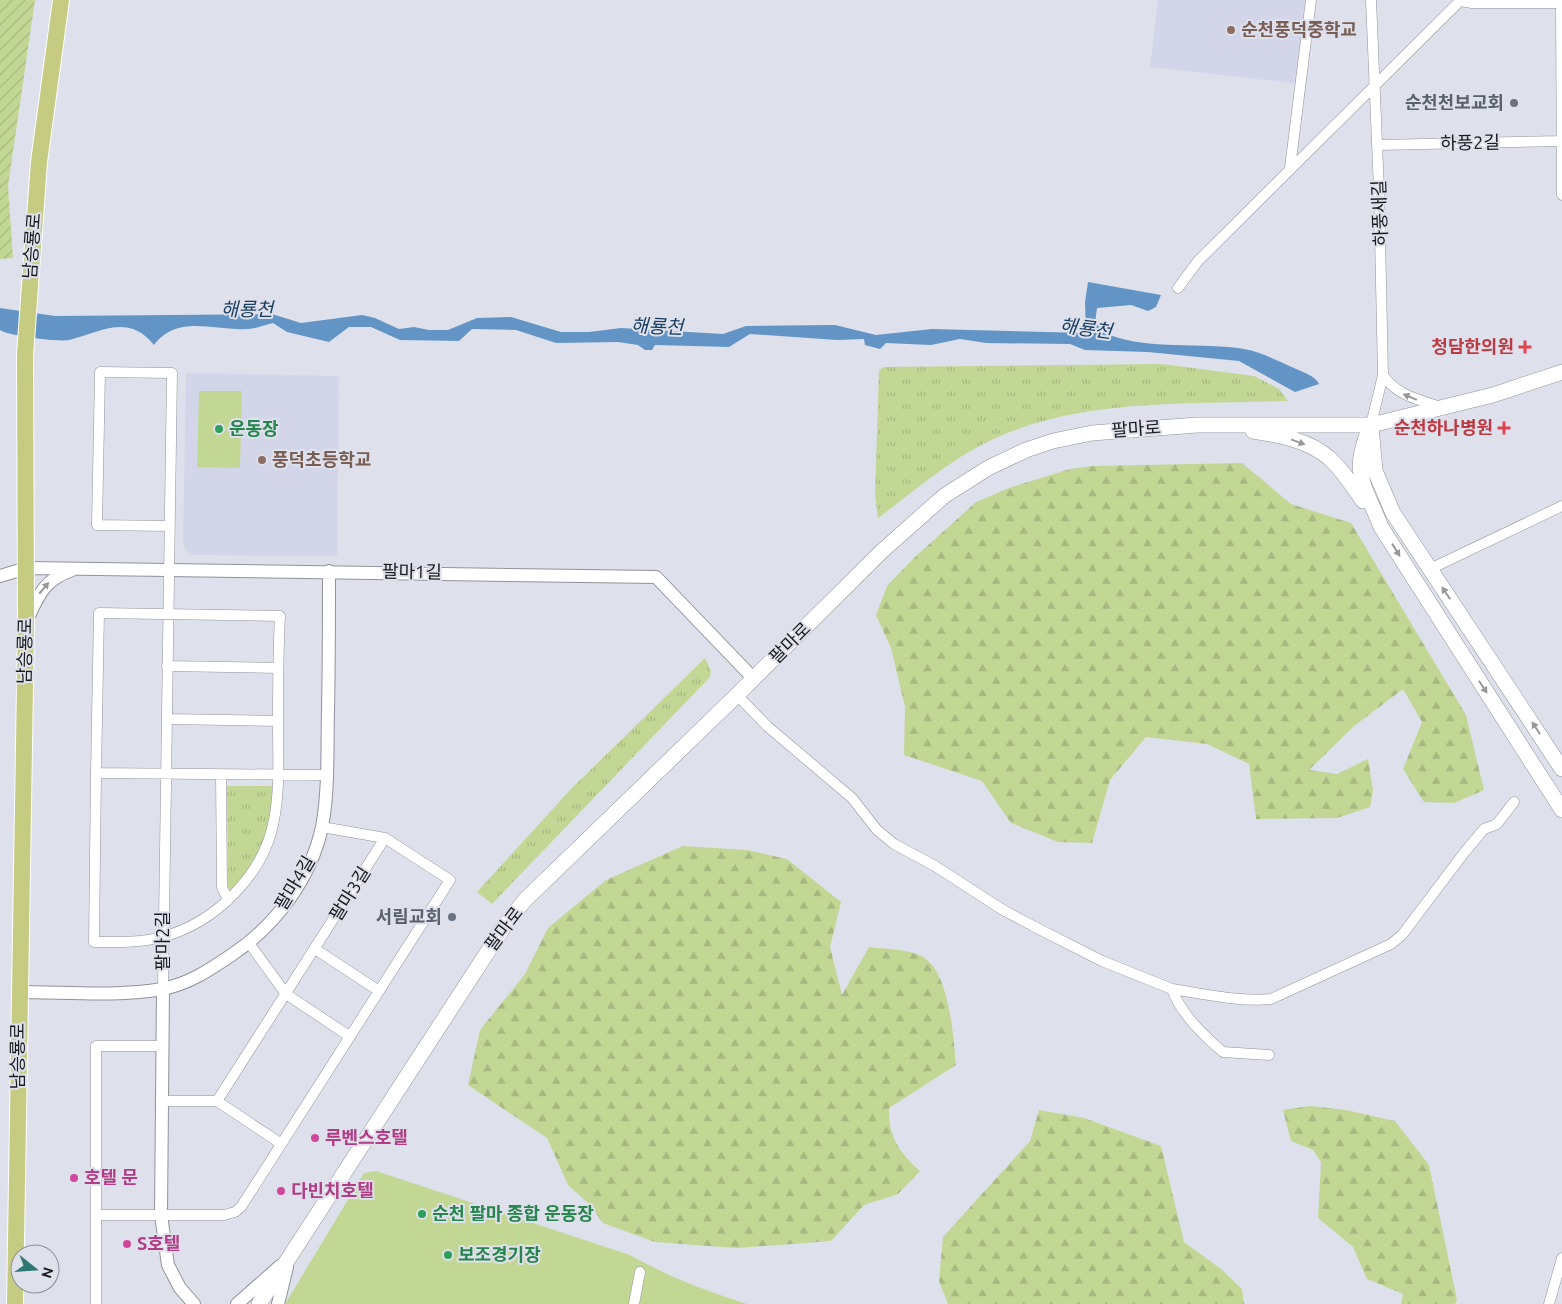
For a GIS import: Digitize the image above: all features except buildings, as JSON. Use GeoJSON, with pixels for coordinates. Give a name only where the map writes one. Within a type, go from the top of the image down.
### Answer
{"type":"FeatureCollection","features":[{"type":"Feature","properties":{"kind":"main road","name":"남승룡로"},"geometry":{"type":"LineString","coordinates":[[17,1244],[19,992],[27,568],[25,355],[40,154],[61,0]]}},
{"type":"Feature","properties":{"kind":"main road","name":"팔마로"},"geometry":{"type":"LineString","coordinates":[[259,1304],[502,928],[525,900],[920,517],[944,496],[988,468],[1026,450],[1084,434],[1217,425],[1371,425],[1493,395],[1562,372]]}},
{"type":"Feature","properties":{"kind":"main road"},"geometry":{"type":"LineString","coordinates":[[1217,425],[1284,438],[1315,448],[1329,458],[1346,478],[1381,527],[1562,810]]}},
{"type":"Feature","properties":{"kind":"main road"},"geometry":{"type":"LineString","coordinates":[[1371,425],[1359,461],[1360,480],[1381,527]]}},
{"type":"Feature","properties":{"kind":"main road"},"geometry":{"type":"LineString","coordinates":[[1371,425],[1375,471],[1380,488],[1393,513],[1562,769]]}},
{"type":"Feature","properties":{"kind":"street"},"geometry":{"type":"LineString","coordinates":[[1290,168],[1310,0]]}},
{"type":"Feature","properties":{"kind":"street","name":"하풍새길"},"geometry":{"type":"LineString","coordinates":[[1371,0],[1378,145],[1383,375],[1371,425]]}},
{"type":"Feature","properties":{"kind":"street"},"geometry":{"type":"LineString","coordinates":[[1178,288],[1198,261],[1460,0],[1472,4],[1561,3],[1562,195]]}},
{"type":"Feature","properties":{"kind":"street","name":"하풍2길"},"geometry":{"type":"LineString","coordinates":[[1378,145],[1561,141]]}},
{"type":"Feature","properties":{"kind":"street","name":"팔마2길"},"geometry":{"type":"LineString","coordinates":[[169,526],[97,525],[100,372],[172,373],[163,937],[161,1215],[168,1265],[180,1288],[193,1304]]}},
{"type":"Feature","properties":{"kind":"street"},"geometry":{"type":"LineString","coordinates":[[1383,375],[1390,386],[1399,392],[1414,399],[1444,408]]}},
{"type":"Feature","properties":{"kind":"street"},"geometry":{"type":"LineString","coordinates":[[1430,569],[1562,506]]}},
{"type":"Feature","properties":{"kind":"street","name":"팔마1길"},"geometry":{"type":"LineString","coordinates":[[0,576],[27,568],[77,568],[656,577],[754,679]]}},
{"type":"Feature","properties":{"kind":"street"},"geometry":{"type":"LineString","coordinates":[[26,622],[46,585],[58,575],[77,568]]}},
{"type":"Feature","properties":{"kind":"street","name":"팔마4길"},"geometry":{"type":"LineString","coordinates":[[19,992],[135,992],[186,982],[211,969],[249,943],[286,904],[299,883],[315,850],[322,827],[327,775],[329,571]]}},
{"type":"Feature","properties":{"kind":"street"},"geometry":{"type":"LineString","coordinates":[[99,613],[168,614],[280,616],[278,774],[276,808],[270,835],[254,869],[228,900],[204,918],[163,937],[134,942],[94,942],[99,613]]}},
{"type":"Feature","properties":{"kind":"street"},"geometry":{"type":"LineString","coordinates":[[168,666],[278,668]]}},
{"type":"Feature","properties":{"kind":"street"},"geometry":{"type":"LineString","coordinates":[[737,695],[767,726],[852,798],[877,830],[894,844],[935,866],[1003,910],[1102,961],[1172,989],[1227,997],[1259,1000],[1271,999],[1391,944],[1412,924],[1464,852],[1484,830],[1497,824],[1514,802]]}},
{"type":"Feature","properties":{"kind":"street"},"geometry":{"type":"LineString","coordinates":[[167,720],[278,721]]}},
{"type":"Feature","properties":{"kind":"street"},"geometry":{"type":"LineString","coordinates":[[96,773],[327,775]]}},
{"type":"Feature","properties":{"kind":"street"},"geometry":{"type":"LineString","coordinates":[[221,774],[222,887],[228,900]]}},
{"type":"Feature","properties":{"kind":"street"},"geometry":{"type":"LineString","coordinates":[[96,1215],[224,1215],[235,1212],[241,1206],[450,880],[385,838],[322,827]]}},
{"type":"Feature","properties":{"kind":"street","name":"팔마3길"},"geometry":{"type":"LineString","coordinates":[[217,1101],[385,838]]}},
{"type":"Feature","properties":{"kind":"street"},"geometry":{"type":"LineString","coordinates":[[249,943],[286,994],[349,1036]]}},
{"type":"Feature","properties":{"kind":"street"},"geometry":{"type":"LineString","coordinates":[[314,949],[378,991]]}},
{"type":"Feature","properties":{"kind":"street"},"geometry":{"type":"LineString","coordinates":[[1172,989],[1178,1004],[1185,1014],[1223,1052],[1269,1055]]}},
{"type":"Feature","properties":{"kind":"street"},"geometry":{"type":"LineString","coordinates":[[96,1304],[96,1046],[162,1046]]}},
{"type":"Feature","properties":{"kind":"street"},"geometry":{"type":"LineString","coordinates":[[161,1101],[217,1101],[280,1143]]}},
{"type":"Feature","properties":{"kind":"street"},"geometry":{"type":"LineString","coordinates":[[237,1304],[289,1257]]}},
{"type":"Feature","properties":{"kind":"street"},"geometry":{"type":"LineString","coordinates":[[278,1304],[289,1257]]}},
{"type":"Feature","properties":{"kind":"street"},"geometry":{"type":"LineString","coordinates":[[1549,1304],[1562,1258]]}},
{"type":"Feature","properties":{"kind":"street"},"geometry":{"type":"LineString","coordinates":[[634,1304],[640,1272]]}},
{"type":"Feature","properties":{"kind":"shaded area","name":"순천풍덕중학교"},"geometry":{"type":"Polygon","coordinates":[[[1158,0],[1311,0],[1300,84],[1150,67],[1158,0]]]}},
{"type":"Feature","properties":{"kind":"shaded area","name":"풍덕초등학교"},"geometry":{"type":"Polygon","coordinates":[[[186,373],[339,376],[337,556],[193,555],[187,551],[183,545],[186,373]]]}},
{"type":"Feature","properties":{"kind":"green space"},"geometry":{"type":"Polygon","coordinates":[[[0,0],[35,0],[8,186],[13,258],[0,259],[0,0]]]}},
{"type":"Feature","properties":{"kind":"green space"},"geometry":{"type":"Polygon","coordinates":[[[1162,364],[1254,376],[1279,389],[1288,401],[1127,407],[1087,412],[1048,420],[1010,432],[961,456],[878,518],[875,495],[879,370],[884,367],[1162,364]]]}},
{"type":"Feature","properties":{"kind":"green space","name":"운동장"},"geometry":{"type":"Polygon","coordinates":[[[199,391],[242,391],[240,468],[197,467],[199,391]]]}},
{"type":"Feature","properties":{"kind":"green space"},"geometry":{"type":"Polygon","coordinates":[[[1242,463],[1291,504],[1351,523],[1466,715],[1484,790],[1454,803],[1424,802],[1403,769],[1422,722],[1403,689],[1354,726],[1309,770],[1337,774],[1368,759],[1373,791],[1370,807],[1337,818],[1256,819],[1249,764],[1207,744],[1146,737],[1110,780],[1092,843],[1058,842],[1011,823],[982,781],[904,755],[905,707],[891,648],[876,615],[887,586],[915,557],[976,502],[1009,488],[1070,469],[1093,466],[1242,463]]]}},
{"type":"Feature","properties":{"kind":"green space"},"geometry":{"type":"Polygon","coordinates":[[[705,658],[711,671],[710,677],[492,904],[477,892],[571,789],[705,658]]]}},
{"type":"Feature","properties":{"kind":"green space"},"geometry":{"type":"Polygon","coordinates":[[[227,786],[273,786],[270,816],[263,842],[235,891],[228,887],[227,786]]]}},
{"type":"Feature","properties":{"kind":"green space"},"geometry":{"type":"Polygon","coordinates":[[[683,846],[747,850],[787,859],[841,902],[830,947],[842,995],[869,947],[901,950],[919,955],[929,962],[944,987],[951,1021],[956,1065],[889,1108],[890,1127],[896,1143],[906,1157],[920,1171],[898,1194],[864,1205],[831,1241],[737,1248],[655,1242],[603,1223],[589,1204],[568,1185],[547,1138],[468,1085],[480,1030],[525,974],[548,928],[606,880],[683,846]]]}},
{"type":"Feature","properties":{"kind":"green space"},"geometry":{"type":"Polygon","coordinates":[[[1310,1106],[1346,1110],[1395,1121],[1429,1165],[1457,1300],[1455,1304],[1401,1304],[1403,1294],[1367,1279],[1353,1247],[1318,1218],[1321,1162],[1313,1150],[1291,1141],[1283,1110],[1310,1106]]]}},
{"type":"Feature","properties":{"kind":"green space"},"geometry":{"type":"Polygon","coordinates":[[[1039,1110],[1084,1118],[1161,1146],[1184,1242],[1221,1269],[1242,1289],[1244,1304],[948,1304],[939,1281],[943,1237],[1030,1141],[1039,1110]]]}},
{"type":"Feature","properties":{"kind":"green space","name":"순천 팔마 종합 운동장"},"geometry":{"type":"Polygon","coordinates":[[[376,1171],[630,1255],[658,1270],[747,1304],[285,1304],[364,1173],[376,1171]]]}},
{"type":"Feature","properties":{"kind":"water","name":"해룡천"},"geometry":{"type":"Polygon","coordinates":[[[1088,282],[1161,295],[1156,307],[1148,311],[1131,305],[1097,308],[1095,323],[1110,335],[1141,343],[1228,347],[1251,350],[1308,374],[1319,384],[1295,392],[1239,361],[1148,352],[1085,350],[1070,344],[986,343],[960,339],[931,345],[886,343],[880,349],[865,345],[864,339],[837,340],[750,334],[729,347],[655,345],[652,350],[645,350],[638,345],[618,342],[556,343],[516,330],[472,329],[459,341],[400,340],[371,327],[349,327],[329,342],[287,332],[273,323],[246,329],[197,326],[174,330],[163,335],[154,345],[144,335],[124,327],[104,330],[69,340],[23,336],[0,330],[0,308],[55,316],[272,314],[301,323],[362,315],[375,318],[399,329],[414,327],[429,330],[448,330],[477,318],[511,317],[561,332],[589,332],[621,328],[723,334],[746,326],[835,325],[876,335],[932,329],[1086,333],[1085,302],[1088,282]]]}},
{"type":"Feature","properties":{"kind":"place","name":"순천풍덕중학교"},"geometry":{"type":"Point","coordinates":[1231,30]}},
{"type":"Feature","properties":{"kind":"place","name":"순천천보교회"},"geometry":{"type":"Point","coordinates":[1514,103]}},
{"type":"Feature","properties":{"kind":"place","name":"청담한의원"},"geometry":{"type":"Point","coordinates":[1525,347]}},
{"type":"Feature","properties":{"kind":"place","name":"순천하나병원"},"geometry":{"type":"Point","coordinates":[1504,428]}},
{"type":"Feature","properties":{"kind":"place","name":"운동장"},"geometry":{"type":"Point","coordinates":[219,429]}},
{"type":"Feature","properties":{"kind":"place","name":"풍덕초등학교"},"geometry":{"type":"Point","coordinates":[262,460]}},
{"type":"Feature","properties":{"kind":"place","name":"서림교회"},"geometry":{"type":"Point","coordinates":[452,917]}},
{"type":"Feature","properties":{"kind":"place","name":"루벤스호텔"},"geometry":{"type":"Point","coordinates":[315,1138]}},
{"type":"Feature","properties":{"kind":"place","name":"호텔 문"},"geometry":{"type":"Point","coordinates":[74,1178]}},
{"type":"Feature","properties":{"kind":"place","name":"다빈치호텔"},"geometry":{"type":"Point","coordinates":[281,1191]}},
{"type":"Feature","properties":{"kind":"place","name":"순천 팔마 종합 운동장"},"geometry":{"type":"Point","coordinates":[422,1214]}},
{"type":"Feature","properties":{"kind":"place","name":"S호텔"},"geometry":{"type":"Point","coordinates":[127,1244]}},
{"type":"Feature","properties":{"kind":"place","name":"보조경기장"},"geometry":{"type":"Point","coordinates":[448,1255]}}]}
